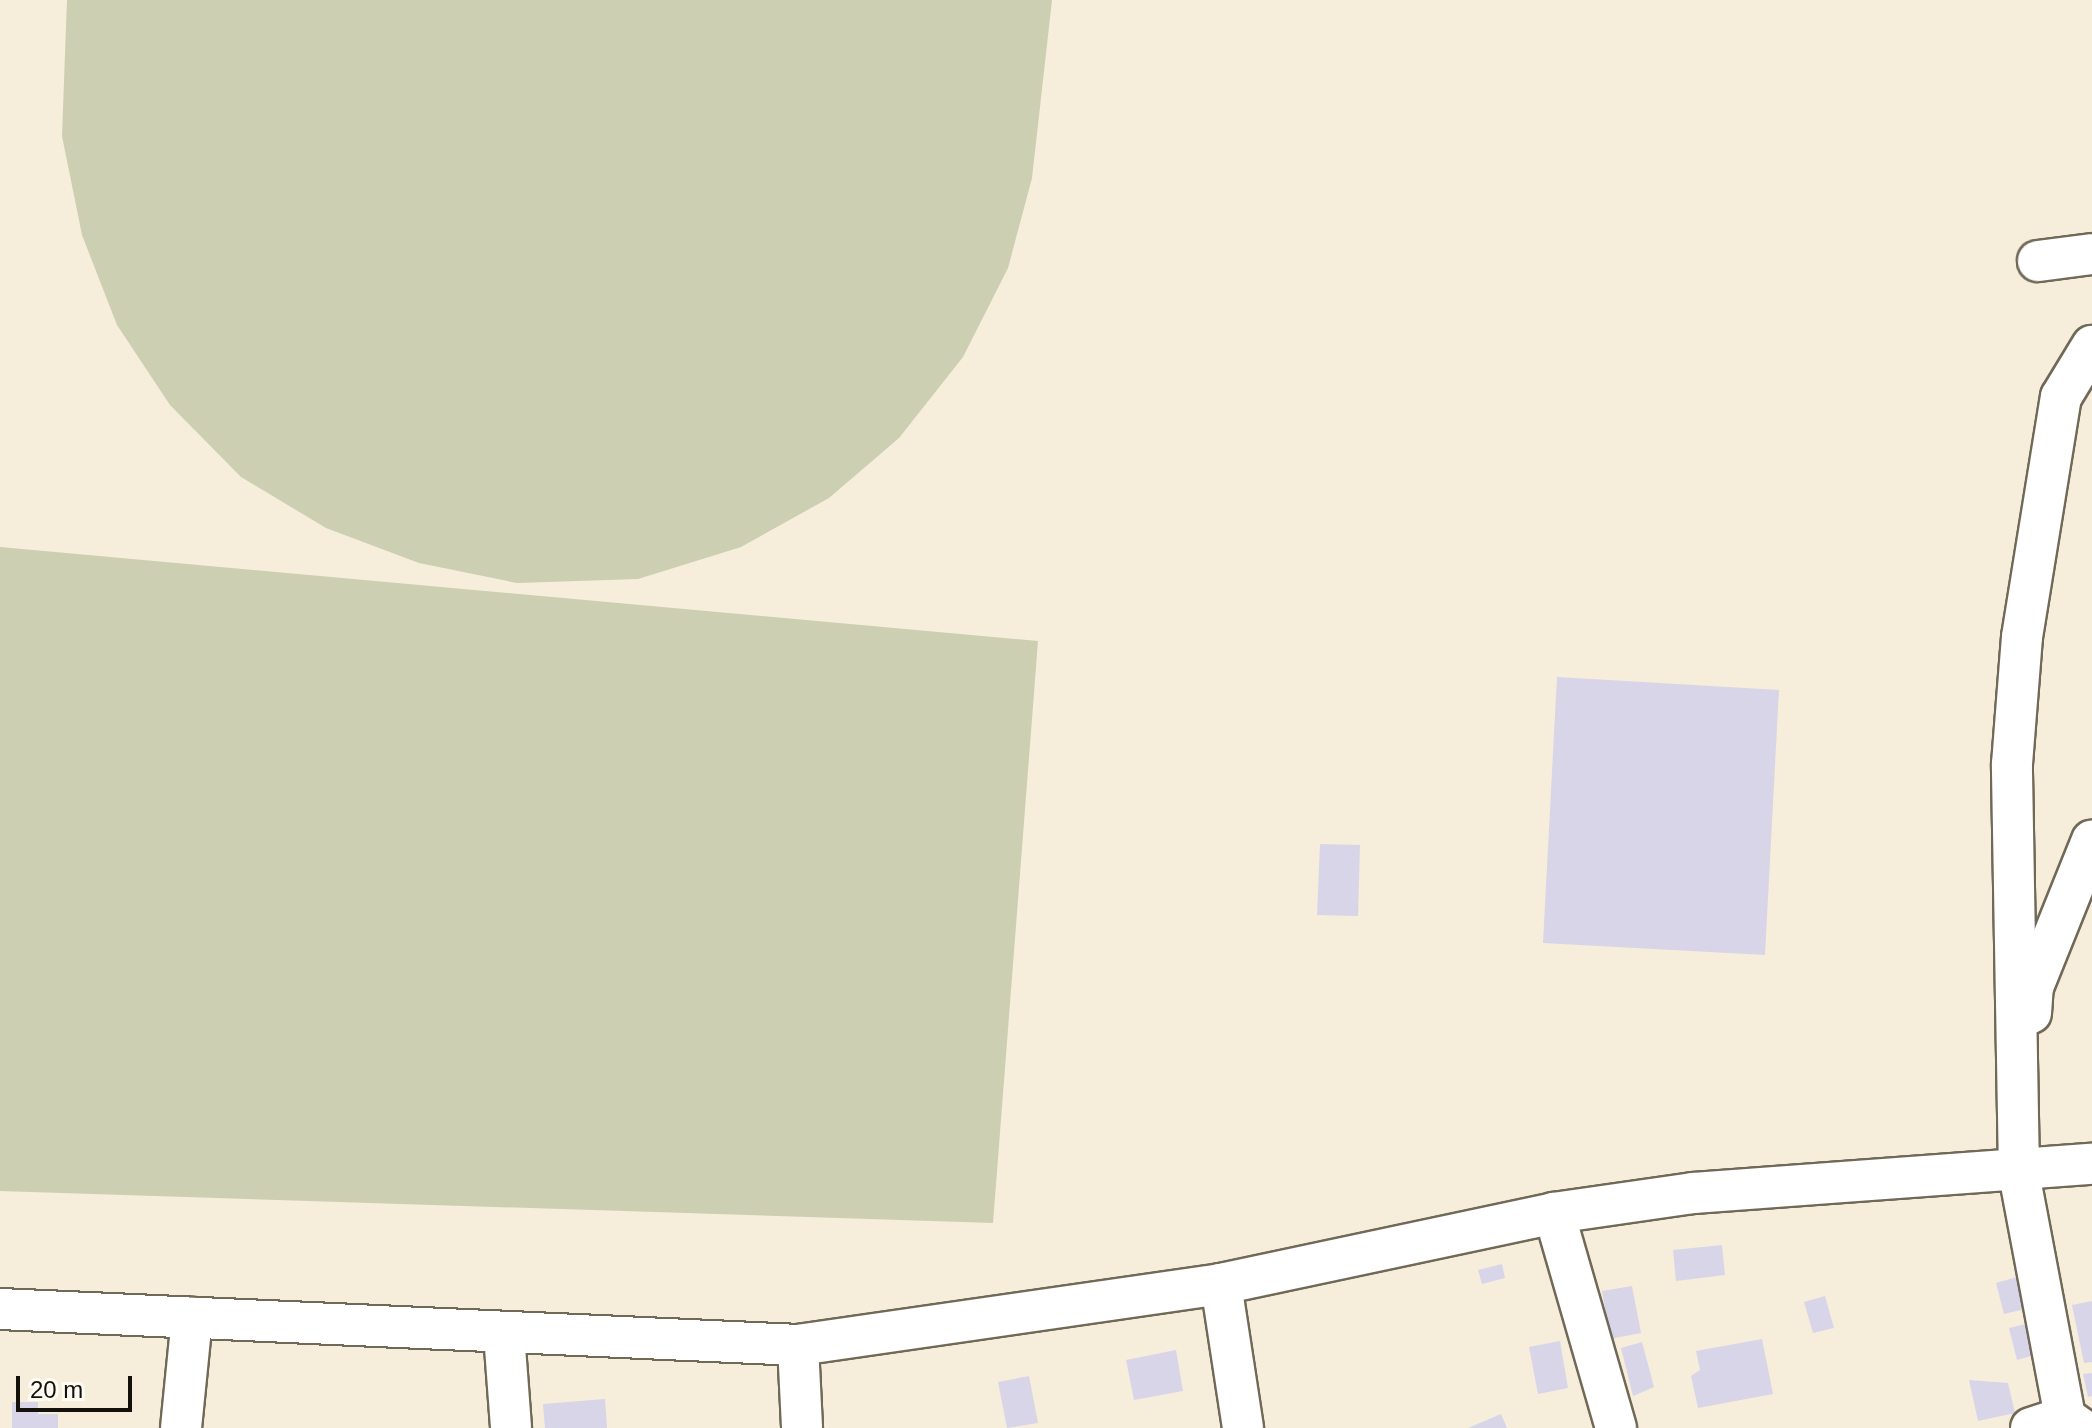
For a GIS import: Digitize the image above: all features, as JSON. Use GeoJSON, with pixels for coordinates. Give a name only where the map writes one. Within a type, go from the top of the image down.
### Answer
{"type":"FeatureCollection","features":[{"type":"Feature","properties":{"kind":"street"},"geometry":{"type":"LineString","coordinates":[[2038,261],[2092,254]]}},
{"type":"Feature","properties":{"kind":"street"},"geometry":{"type":"LineString","coordinates":[[2059,1424],[2019,1173],[2012,764],[2022,637],[2061,397],[2092,346]]}},
{"type":"Feature","properties":{"kind":"street"},"geometry":{"type":"LineString","coordinates":[[2019,1173],[2033,987],[2092,840]]}},
{"type":"Feature","properties":{"kind":"street"},"geometry":{"type":"LineString","coordinates":[[0,1309],[798,1345],[1221,1284],[1554,1213],[1693,1193],[2019,1173],[2092,1164]]}},
{"type":"Feature","properties":{"kind":"street"},"geometry":{"type":"LineString","coordinates":[[1554,1213],[1616,1428]]}},
{"type":"Feature","properties":{"kind":"street"},"geometry":{"type":"LineString","coordinates":[[1221,1284],[1243,1428]]}},
{"type":"Feature","properties":{"kind":"street"},"geometry":{"type":"LineString","coordinates":[[181,1428],[192,1318]]}},
{"type":"Feature","properties":{"kind":"street"},"geometry":{"type":"LineString","coordinates":[[504,1334],[511,1428]]}},
{"type":"Feature","properties":{"kind":"street"},"geometry":{"type":"LineString","coordinates":[[798,1345],[802,1428]]}},
{"type":"Feature","properties":{"kind":"green space"},"geometry":{"type":"Polygon","coordinates":[[[67,0],[1052,0],[1032,178],[1008,268],[963,357],[899,438],[829,498],[741,547],[638,579],[517,583],[419,563],[326,528],[241,477],[170,405],[117,325],[82,235],[62,136],[67,0]]]}},
{"type":"Feature","properties":{"kind":"green space"},"geometry":{"type":"Polygon","coordinates":[[[0,547],[1038,641],[993,1223],[0,1191],[0,547]]]}},
{"type":"Feature","properties":{"kind":"building"},"geometry":{"type":"Polygon","coordinates":[[[1557,677],[1779,690],[1765,955],[1543,943],[1557,677]]]}},
{"type":"Feature","properties":{"kind":"building"},"geometry":{"type":"Polygon","coordinates":[[[1320,844],[1360,845],[1358,916],[1317,915],[1320,844]]]}},
{"type":"Feature","properties":{"kind":"building"},"geometry":{"type":"Polygon","coordinates":[[[1722,1245],[1725,1275],[1676,1281],[1673,1250],[1722,1245]]]}},
{"type":"Feature","properties":{"kind":"building"},"geometry":{"type":"Polygon","coordinates":[[[1502,1264],[1505,1278],[1482,1284],[1478,1270],[1502,1264]]]}},
{"type":"Feature","properties":{"kind":"building"},"geometry":{"type":"Polygon","coordinates":[[[2017,1277],[2025,1309],[2004,1314],[1996,1283],[2017,1277]]]}},
{"type":"Feature","properties":{"kind":"building"},"geometry":{"type":"Polygon","coordinates":[[[1632,1286],[1641,1333],[1610,1339],[1602,1291],[1632,1286]]]}},
{"type":"Feature","properties":{"kind":"building"},"geometry":{"type":"Polygon","coordinates":[[[1825,1296],[1834,1328],[1813,1333],[1804,1302],[1825,1296]]]}},
{"type":"Feature","properties":{"kind":"building"},"geometry":{"type":"Polygon","coordinates":[[[2092,1301],[2092,1362],[2084,1363],[2072,1305],[2092,1301]]]}},
{"type":"Feature","properties":{"kind":"building"},"geometry":{"type":"Polygon","coordinates":[[[2030,1323],[2038,1354],[2017,1360],[2009,1328],[2030,1323]]]}},
{"type":"Feature","properties":{"kind":"building"},"geometry":{"type":"Polygon","coordinates":[[[1762,1339],[1773,1394],[1698,1408],[1691,1376],[1700,1370],[1696,1351],[1762,1339]]]}},
{"type":"Feature","properties":{"kind":"building"},"geometry":{"type":"Polygon","coordinates":[[[1560,1341],[1568,1388],[1538,1394],[1529,1347],[1560,1341]]]}},
{"type":"Feature","properties":{"kind":"building"},"geometry":{"type":"Polygon","coordinates":[[[1642,1342],[1654,1387],[1633,1396],[1621,1348],[1642,1342]]]}},
{"type":"Feature","properties":{"kind":"building"},"geometry":{"type":"Polygon","coordinates":[[[1176,1350],[1183,1391],[1134,1400],[1126,1360],[1176,1350]]]}},
{"type":"Feature","properties":{"kind":"building"},"geometry":{"type":"Polygon","coordinates":[[[2092,1373],[2092,1396],[2088,1397],[2083,1374],[2092,1373]]]}},
{"type":"Feature","properties":{"kind":"building"},"geometry":{"type":"Polygon","coordinates":[[[1029,1376],[1038,1423],[1007,1428],[998,1382],[1029,1376]]]}},
{"type":"Feature","properties":{"kind":"building"},"geometry":{"type":"Polygon","coordinates":[[[1969,1380],[2008,1383],[2015,1413],[1978,1421],[1969,1380]]]}},
{"type":"Feature","properties":{"kind":"building"},"geometry":{"type":"Polygon","coordinates":[[[605,1399],[607,1428],[545,1428],[543,1404],[605,1399]]]}},
{"type":"Feature","properties":{"kind":"building"},"geometry":{"type":"Polygon","coordinates":[[[12,1402],[38,1402],[38,1414],[58,1414],[58,1428],[12,1428],[12,1402]]]}},
{"type":"Feature","properties":{"kind":"building"},"geometry":{"type":"Polygon","coordinates":[[[1501,1414],[1507,1428],[1468,1428],[1501,1414]]]}}]}
